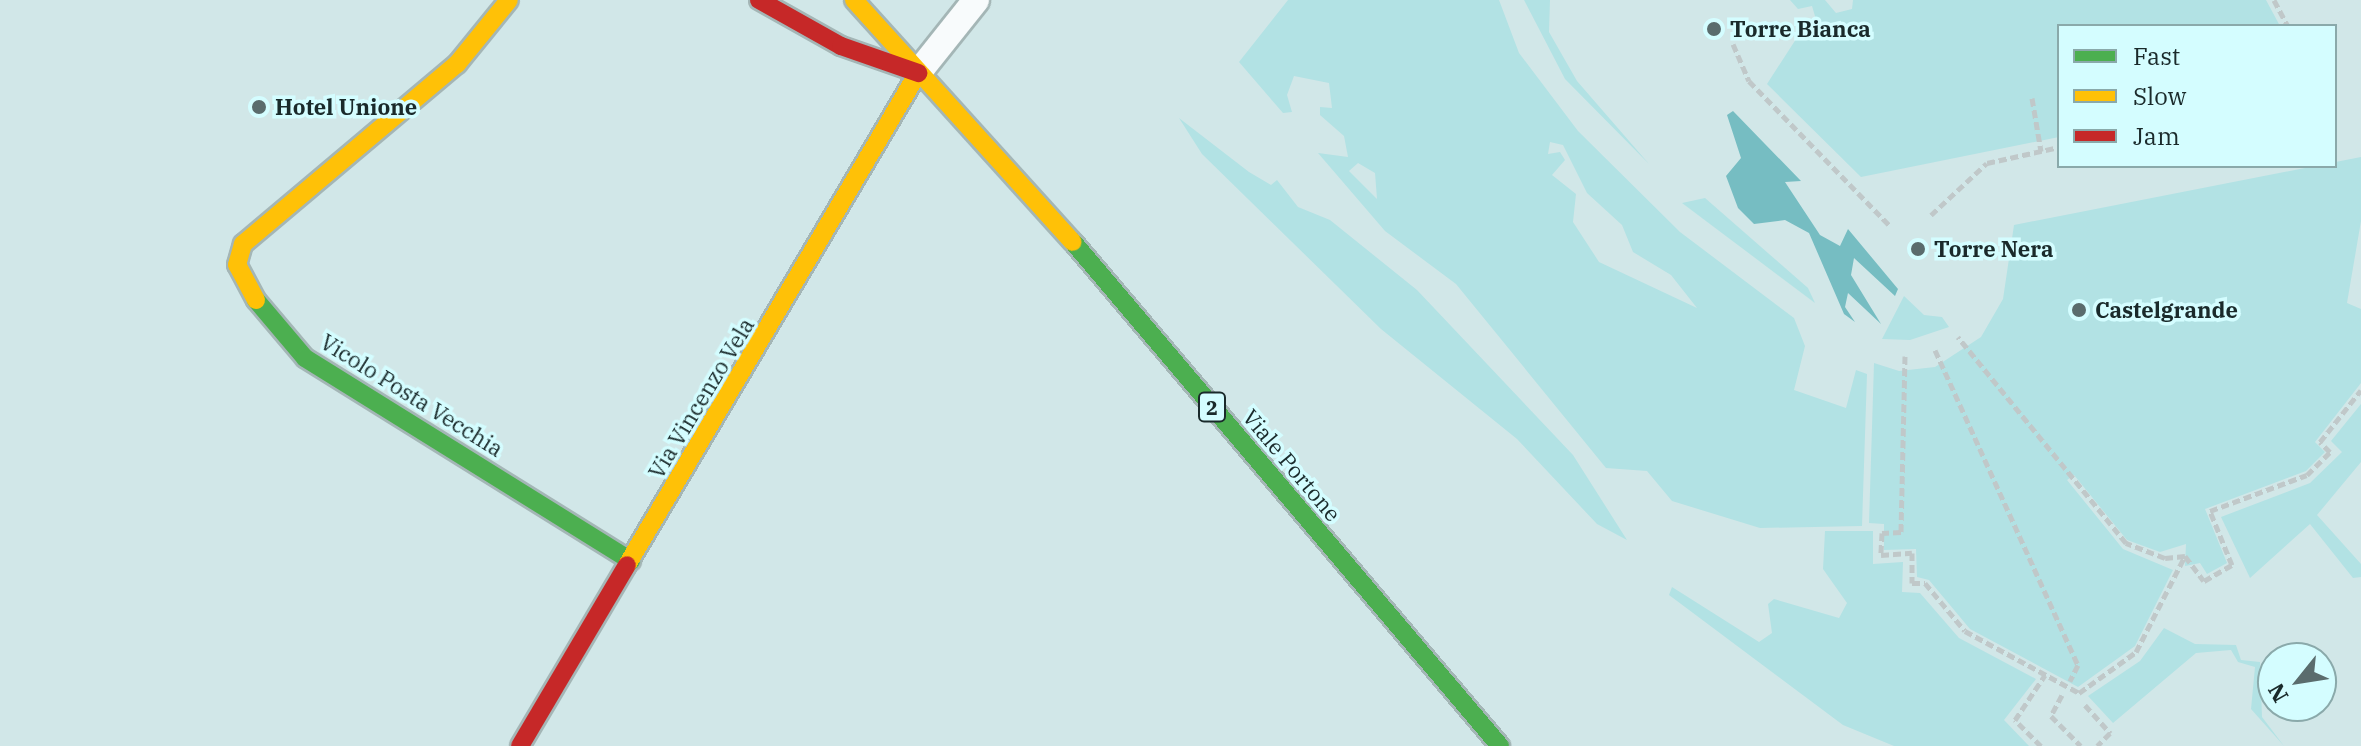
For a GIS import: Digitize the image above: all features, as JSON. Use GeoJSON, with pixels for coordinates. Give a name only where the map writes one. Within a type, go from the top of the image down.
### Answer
{"type":"FeatureCollection","features":[{"type":"Feature","properties":{"kind":"street","name":"Vicolo Posta Vecchia"},"geometry":{"type":"LineString","coordinates":[[509,0],[457,64],[243,244],[237,265],[244,286],[305,358],[631,561]]}},
{"type":"Feature","properties":{"kind":"street","name":"Viale Portone"},"geometry":{"type":"LineString","coordinates":[[759,0],[841,46],[918,73]]}},
{"type":"Feature","properties":{"kind":"street","name":"Viale Portone"},"geometry":{"type":"LineString","coordinates":[[854,0],[918,73],[995,150],[1500,746]]}},
{"type":"Feature","properties":{"kind":"street","name":"Via Vincenzo Vela"},"geometry":{"type":"LineString","coordinates":[[520,746],[918,73]]}},
{"type":"Feature","properties":{"kind":"lane"},"geometry":{"type":"LineString","coordinates":[[918,73],[976,0]]}},
{"type":"Feature","properties":{"kind":"path"},"geometry":{"type":"LineString","coordinates":[[2274,0],[2287,24]]}},
{"type":"Feature","properties":{"kind":"path"},"geometry":{"type":"LineString","coordinates":[[1733,44],[1749,81],[1889,225]]}},
{"type":"Feature","properties":{"kind":"path"},"geometry":{"type":"LineString","coordinates":[[2032,98],[2041,151]]}},
{"type":"Feature","properties":{"kind":"path"},"geometry":{"type":"LineString","coordinates":[[1931,215],[1987,163],[2057,147]]}},
{"type":"Feature","properties":{"kind":"path"},"geometry":{"type":"LineString","coordinates":[[1958,337],[2126,543],[2165,558],[2185,556]]}},
{"type":"Feature","properties":{"kind":"path"},"geometry":{"type":"LineString","coordinates":[[1935,350],[2078,665],[2070,681]]}},
{"type":"Feature","properties":{"kind":"path"},"geometry":{"type":"LineString","coordinates":[[1905,356],[1901,532],[1882,533],[1881,555],[1912,553],[1912,583],[1925,583],[1965,631],[2079,693],[2136,652],[2185,556]]}},
{"type":"Feature","properties":{"kind":"path"},"geometry":{"type":"LineString","coordinates":[[2185,556],[2204,581],[2232,565],[2210,511],[2307,475],[2330,452],[2320,442],[2361,390]]}},
{"type":"Feature","properties":{"kind":"path"},"geometry":{"type":"LineString","coordinates":[[2041,746],[2015,720],[2046,675]]}},
{"type":"Feature","properties":{"kind":"path"},"geometry":{"type":"LineString","coordinates":[[2062,695],[2051,716],[2081,746]]}},
{"type":"Feature","properties":{"kind":"path"},"geometry":{"type":"LineString","coordinates":[[2085,705],[2110,733],[2097,746]]}},
{"type":"Feature","properties":{"kind":"shaded area"},"geometry":{"type":"Polygon","coordinates":[[[1288,0],[1499,0],[1519,53],[1578,131],[1680,232],[1794,318],[1805,346],[1794,390],[1846,408],[1856,370],[1867,374],[1862,526],[1760,528],[1672,501],[1647,471],[1606,468],[1456,284],[1385,231],[1318,153],[1348,157],[1344,136],[1320,115],[1320,107],[1332,108],[1329,83],[1294,76],[1287,95],[1292,112],[1283,113],[1239,62],[1288,0]],[[1550,142],[1548,154],[1560,152],[1565,160],[1552,175],[1576,194],[1573,222],[1599,262],[1697,308],[1671,275],[1633,252],[1622,225],[1587,193],[1563,145],[1550,142]],[[1358,163],[1349,171],[1377,199],[1375,173],[1358,163]]]}},
{"type":"Feature","properties":{"kind":"shaded area"},"geometry":{"type":"Polygon","coordinates":[[[1524,0],[1550,0],[1549,32],[1577,81],[1649,164],[1565,79],[1524,0]]]}},
{"type":"Feature","properties":{"kind":"shaded area"},"geometry":{"type":"Polygon","coordinates":[[[1790,0],[1825,0],[1836,13],[1852,9],[1853,0],[2266,0],[2279,24],[2057,24],[2057,137],[1861,177],[1767,84],[1798,36],[1817,23],[1812,6],[1798,9],[1790,0]]]}},
{"type":"Feature","properties":{"kind":"shaded area"},"geometry":{"type":"Polygon","coordinates":[[[1733,111],[1801,181],[1785,182],[1820,235],[1840,246],[1848,229],[1898,289],[1895,296],[1854,258],[1851,275],[1881,324],[1848,293],[1845,307],[1855,322],[1844,314],[1809,233],[1785,220],[1754,224],[1738,208],[1726,176],[1741,158],[1727,115],[1733,111]]]}},
{"type":"Feature","properties":{"kind":"shaded area"},"geometry":{"type":"Polygon","coordinates":[[[1179,118],[1249,172],[1271,185],[1277,180],[1298,207],[1330,220],[1417,290],[1573,455],[1627,540],[1597,524],[1517,439],[1381,329],[1202,154],[1179,118]]]}},
{"type":"Feature","properties":{"kind":"shaded area"},"geometry":{"type":"Polygon","coordinates":[[[2361,157],[2361,221],[2347,303],[2361,309],[2361,383],[2315,442],[2325,452],[2306,471],[2205,509],[2227,563],[2207,574],[2200,563],[2185,566],[2186,544],[2160,552],[2127,540],[2074,475],[2067,480],[2123,549],[2173,570],[2135,646],[2078,687],[1970,629],[1929,580],[1917,577],[1916,549],[1884,550],[1884,524],[1869,523],[1874,363],[1899,371],[1935,367],[1981,337],[2003,299],[2014,225],[2305,168],[2337,168],[2337,162],[2361,157]]]}},
{"type":"Feature","properties":{"kind":"shaded area"},"geometry":{"type":"Polygon","coordinates":[[[1705,198],[1808,288],[1815,303],[1682,203],[1705,198]]]}},
{"type":"Feature","properties":{"kind":"shaded area"},"geometry":{"type":"Polygon","coordinates":[[[1904,296],[1924,315],[1942,317],[1949,327],[1910,340],[1882,339],[1904,296]]]}},
{"type":"Feature","properties":{"kind":"shaded area"},"geometry":{"type":"Polygon","coordinates":[[[2361,404],[2361,462],[2317,515],[2361,564],[2361,577],[2353,578],[2310,524],[2250,578],[2221,517],[2310,483],[2342,452],[2331,441],[2361,404]]]}},
{"type":"Feature","properties":{"kind":"shaded area"},"geometry":{"type":"Polygon","coordinates":[[[1825,531],[1873,531],[1873,564],[1903,562],[1902,592],[1920,593],[1959,638],[2036,679],[2004,720],[2029,746],[1894,746],[1843,725],[1669,595],[1672,587],[1759,642],[1772,633],[1768,604],[1774,599],[1839,618],[1847,603],[1823,569],[1825,531]]]}},
{"type":"Feature","properties":{"kind":"shaded area"},"geometry":{"type":"Polygon","coordinates":[[[2164,628],[2195,644],[2236,645],[2241,660],[2257,662],[2257,716],[2251,709],[2255,667],[2238,662],[2231,650],[2196,653],[2113,723],[2088,696],[2140,661],[2164,628]]]}},
{"type":"Feature","properties":{"kind":"traffic: fast"},"geometry":{"type":"LineString","coordinates":[[1073,242],[1500,746]]}},
{"type":"Feature","properties":{"kind":"traffic: fast"},"geometry":{"type":"LineString","coordinates":[[256,300],[305,358],[631,561]]}},
{"type":"Feature","properties":{"kind":"traffic: slow"},"geometry":{"type":"LineString","coordinates":[[256,300],[237,265],[243,244],[457,64],[509,0]]}},
{"type":"Feature","properties":{"kind":"traffic: slow"},"geometry":{"type":"LineString","coordinates":[[854,0],[1073,242]]}},
{"type":"Feature","properties":{"kind":"traffic: slow"},"geometry":{"type":"LineString","coordinates":[[627,565],[918,73]]}},
{"type":"Feature","properties":{"kind":"traffic: jam"},"geometry":{"type":"LineString","coordinates":[[759,0],[841,46],[918,73]]}},
{"type":"Feature","properties":{"kind":"traffic: jam"},"geometry":{"type":"LineString","coordinates":[[520,746],[627,565]]}},
{"type":"Feature","properties":{"kind":"place","name":"Torre Bianca"},"geometry":{"type":"Point","coordinates":[1714,29]}},
{"type":"Feature","properties":{"kind":"place","name":"Hotel Unione"},"geometry":{"type":"Point","coordinates":[259,107]}},
{"type":"Feature","properties":{"kind":"place","name":"Torre Nera"},"geometry":{"type":"Point","coordinates":[1918,249]}},
{"type":"Feature","properties":{"kind":"place","name":"Castelgrande"},"geometry":{"type":"Point","coordinates":[2079,310]}}]}
